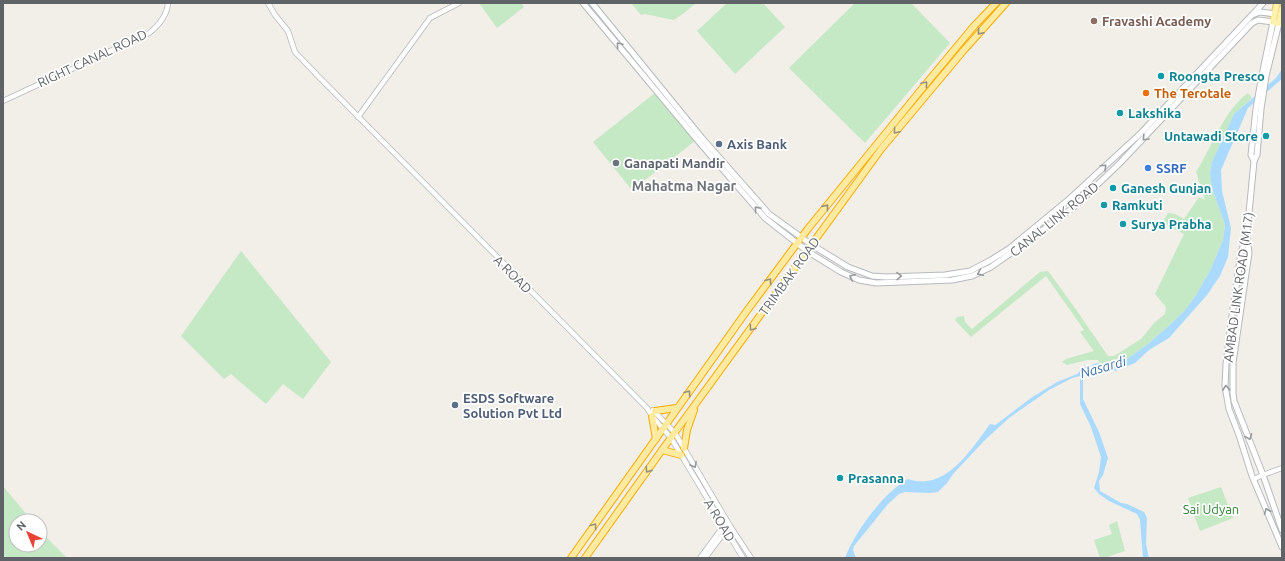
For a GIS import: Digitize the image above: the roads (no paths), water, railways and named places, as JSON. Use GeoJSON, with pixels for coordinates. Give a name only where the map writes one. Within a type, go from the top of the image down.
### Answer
{"type":"FeatureCollection","features":[{"type":"Feature","properties":{"kind":"highway","name":"TRIMBAK ROAD"},"geometry":{"type":"LineString","coordinates":[[571,558],[677,408],[807,230],[925,84],[974,26],[996,3]]}},
{"type":"Feature","properties":{"kind":"highway","name":"TRIMBAK ROAD"},"geometry":{"type":"LineString","coordinates":[[585,558],[882,148],[1006,3]]}},
{"type":"Feature","properties":{"kind":"highway"},"geometry":{"type":"LineString","coordinates":[[684,448],[687,430],[697,402]]}},
{"type":"Feature","properties":{"kind":"highway"},"geometry":{"type":"LineString","coordinates":[[656,439],[651,412],[677,408]]}},
{"type":"Feature","properties":{"kind":"highway"},"geometry":{"type":"LineString","coordinates":[[662,450],[681,455]]}},
{"type":"Feature","properties":{"kind":"main road"},"geometry":{"type":"LineString","coordinates":[[583,3],[699,142],[765,218],[786,234],[800,240]]}},
{"type":"Feature","properties":{"kind":"main road"},"geometry":{"type":"LineString","coordinates":[[592,3],[702,138],[743,185],[769,214],[792,231],[800,240]]}},
{"type":"Feature","properties":{"kind":"main road","name":"CANAL LINK ROAD"},"geometry":{"type":"LineString","coordinates":[[800,240],[812,245],[848,267],[872,276],[945,275],[970,271],[984,264],[1010,248],[1067,201],[1102,169],[1141,132],[1263,3]]}},
{"type":"Feature","properties":{"kind":"main road"},"geometry":{"type":"LineString","coordinates":[[1277,3],[1280,13],[1278,22]]}},
{"type":"Feature","properties":{"kind":"main road"},"geometry":{"type":"LineString","coordinates":[[1252,15],[1260,12],[1280,13]]}},
{"type":"Feature","properties":{"kind":"main road","name":"CANAL LINK ROAD"},"geometry":{"type":"LineString","coordinates":[[800,240],[808,251],[841,272],[859,280],[876,283],[952,280],[972,276],[991,267],[1056,220],[1097,185],[1140,142],[1252,23],[1261,20],[1278,22]]}},
{"type":"Feature","properties":{"kind":"main road","name":"AMBAD LINK ROAD (M17)"},"geometry":{"type":"LineString","coordinates":[[1278,22],[1266,76],[1257,155],[1254,161],[1247,234],[1240,253],[1226,364],[1225,386],[1229,409],[1240,436],[1249,467],[1282,546]]}},
{"type":"Feature","properties":{"kind":"main road","name":"AMBAD LINK ROAD (M17)"},"geometry":{"type":"LineString","coordinates":[[1254,161],[1251,155],[1261,80],[1278,22]]}},
{"type":"Feature","properties":{"kind":"main road"},"geometry":{"type":"LineString","coordinates":[[792,231],[807,230]]}},
{"type":"Feature","properties":{"kind":"main road"},"geometry":{"type":"LineString","coordinates":[[786,234],[791,243],[792,250]]}},
{"type":"Feature","properties":{"kind":"main road"},"geometry":{"type":"LineString","coordinates":[[1247,234],[1249,253],[1233,362],[1234,402],[1263,475],[1282,530]]}},
{"type":"Feature","properties":{"kind":"main road"},"geometry":{"type":"LineString","coordinates":[[817,237],[816,243],[819,249]]}},
{"type":"Feature","properties":{"kind":"main road"},"geometry":{"type":"LineString","coordinates":[[802,258],[814,255]]}},
{"type":"Feature","properties":{"kind":"street","name":"RIGHT CANAL ROAD"},"geometry":{"type":"LineString","coordinates":[[3,101],[149,33],[160,22],[168,7],[168,3]]}},
{"type":"Feature","properties":{"kind":"street","name":"A ROAD"},"geometry":{"type":"LineString","coordinates":[[268,3],[275,15],[288,31],[295,52],[665,425],[673,435],[681,455],[743,558]]}},
{"type":"Feature","properties":{"kind":"street"},"geometry":{"type":"LineString","coordinates":[[358,117],[430,18],[460,3]]}},
{"type":"Feature","properties":{"kind":"street"},"geometry":{"type":"LineString","coordinates":[[673,435],[684,448],[751,558]]}},
{"type":"Feature","properties":{"kind":"street"},"geometry":{"type":"LineString","coordinates":[[1254,480],[1282,468]]}},
{"type":"Feature","properties":{"kind":"street"},"geometry":{"type":"LineString","coordinates":[[700,558],[729,524]]}},
{"type":"Feature","properties":{"kind":"street"},"geometry":{"type":"LineString","coordinates":[[705,558],[725,528]]}},
{"type":"Feature","properties":{"kind":"water","name":"Nasardi"},"geometry":{"type":"Polygon","coordinates":[[[1282,69],[1282,79],[1248,108],[1221,170],[1222,191],[1231,228],[1228,257],[1220,276],[1207,295],[1169,338],[1149,350],[1135,363],[1115,371],[1086,374],[1083,381],[1083,399],[1099,432],[1108,458],[1103,475],[1099,481],[1100,491],[1121,503],[1127,504],[1144,512],[1147,518],[1146,544],[1149,558],[1143,558],[1140,520],[1137,514],[1109,501],[1099,494],[1094,488],[1099,472],[1101,457],[1091,427],[1080,404],[1080,376],[1072,378],[1049,390],[1009,418],[985,440],[938,492],[905,492],[899,494],[888,504],[854,546],[853,550],[856,558],[845,558],[855,537],[871,514],[889,493],[899,485],[908,479],[921,481],[934,480],[945,474],[956,466],[965,456],[990,424],[995,425],[1031,398],[1057,382],[1077,374],[1086,366],[1091,366],[1098,363],[1104,366],[1123,362],[1148,344],[1186,309],[1210,271],[1223,240],[1225,225],[1212,188],[1210,173],[1212,162],[1234,114],[1276,78],[1282,69]]]}},
{"type":"Feature","properties":{"kind":"place","name":"Fravashi Academy"},"geometry":{"type":"Point","coordinates":[1094,21]}},
{"type":"Feature","properties":{"kind":"place","name":"Roongta Presco"},"geometry":{"type":"Point","coordinates":[1161,76]}},
{"type":"Feature","properties":{"kind":"place","name":"The Terotale"},"geometry":{"type":"Point","coordinates":[1146,93]}},
{"type":"Feature","properties":{"kind":"place","name":"Lakshika"},"geometry":{"type":"Point","coordinates":[1120,113]}},
{"type":"Feature","properties":{"kind":"place","name":"Untawadi Store"},"geometry":{"type":"Point","coordinates":[1266,136]}},
{"type":"Feature","properties":{"kind":"place","name":"Axis Bank"},"geometry":{"type":"Point","coordinates":[719,144]}},
{"type":"Feature","properties":{"kind":"place","name":"Ganapati Mandir"},"geometry":{"type":"Point","coordinates":[616,163]}},
{"type":"Feature","properties":{"kind":"place","name":"SSRF"},"geometry":{"type":"Point","coordinates":[1148,168]}},
{"type":"Feature","properties":{"kind":"place","name":"Ganesh Gunjan"},"geometry":{"type":"Point","coordinates":[1113,188]}},
{"type":"Feature","properties":{"kind":"place","name":"Ramkuti"},"geometry":{"type":"Point","coordinates":[1104,205]}},
{"type":"Feature","properties":{"kind":"place","name":"Surya Prabha"},"geometry":{"type":"Point","coordinates":[1123,224]}},
{"type":"Feature","properties":{"kind":"place","name":"ESDS Software Solution Pvt Ltd"},"geometry":{"type":"Point","coordinates":[455,405]}},
{"type":"Feature","properties":{"kind":"place","name":"Prasanna"},"geometry":{"type":"Point","coordinates":[840,478]}},
{"type":"Feature","properties":{"kind":"district","name":"Mahatma Nagar"},"geometry":{"type":"Point","coordinates":[684,186]}},
{"type":"Feature","properties":{"kind":"park label","name":"Sai Udyan"},"geometry":{"type":"Point","coordinates":[1211,509]}}]}
